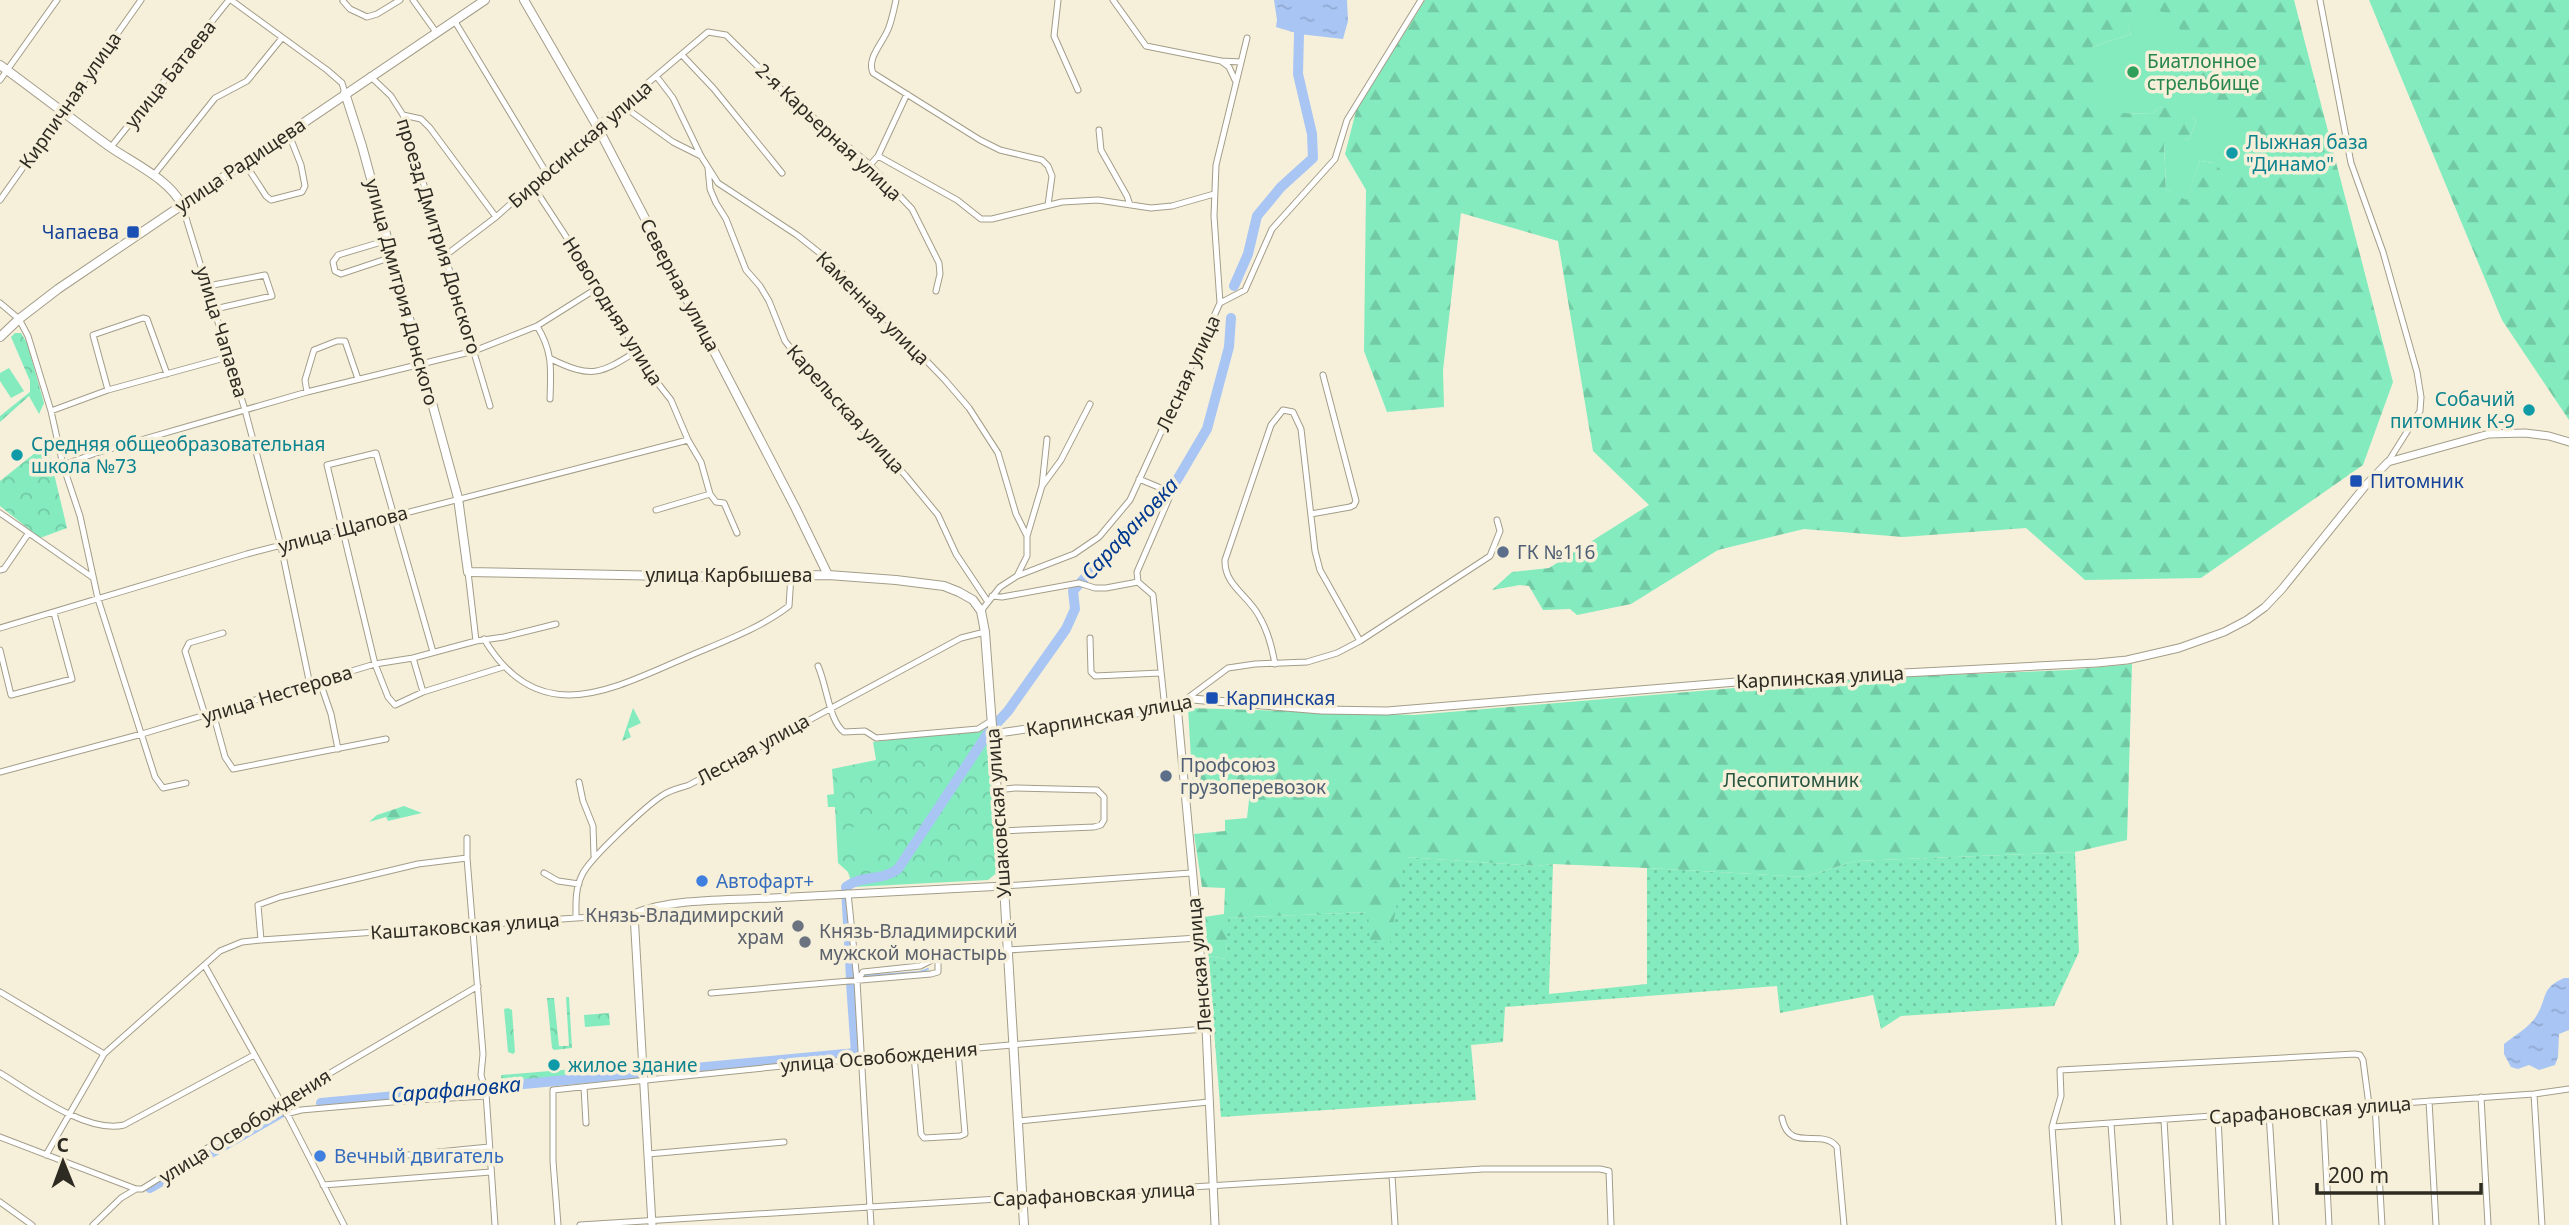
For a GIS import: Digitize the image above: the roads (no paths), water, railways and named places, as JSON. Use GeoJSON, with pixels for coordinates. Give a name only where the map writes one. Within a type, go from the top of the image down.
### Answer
{"type":"FeatureCollection","features":[{"type":"Feature","properties":{"kind":"main road","name":"улица Радищева"},"geometry":{"type":"LineString","coordinates":[[0,337],[58,289],[485,0]]}},
{"type":"Feature","properties":{"kind":"main road","name":"Северная улица"},"geometry":{"type":"LineString","coordinates":[[524,0],[597,126],[828,575]]}},
{"type":"Feature","properties":{"kind":"main road","name":"улица Чапаева"},"geometry":{"type":"LineString","coordinates":[[4,67],[153,176],[178,197],[183,205]]}},
{"type":"Feature","properties":{"kind":"main road","name":"улица Дмитрия Донского"},"geometry":{"type":"LineString","coordinates":[[345,93],[458,498],[468,572]]}},
{"type":"Feature","properties":{"kind":"main road","name":"улица Карбышева"},"geometry":{"type":"LineString","coordinates":[[468,572],[719,577],[828,575],[944,586],[973,600],[981,611]]}},
{"type":"Feature","properties":{"kind":"main road","name":"Ушаковская улица"},"geometry":{"type":"LineString","coordinates":[[981,611],[985,632],[1004,886],[1024,1225]]}},
{"type":"Feature","properties":{"kind":"street"},"geometry":{"type":"LineString","coordinates":[[0,80],[4,67],[57,0]]}},
{"type":"Feature","properties":{"kind":"street","name":"Кирпичная улица"},"geometry":{"type":"LineString","coordinates":[[0,200],[141,0]]}},
{"type":"Feature","properties":{"kind":"street","name":"улица Дмитрия Донского"},"geometry":{"type":"LineString","coordinates":[[230,0],[342,83],[345,93]]}},
{"type":"Feature","properties":{"kind":"street","name":"улица Батаева"},"geometry":{"type":"LineString","coordinates":[[110,147],[230,0]]}},
{"type":"Feature","properties":{"kind":"street"},"geometry":{"type":"LineString","coordinates":[[342,0],[351,9],[367,17],[400,0]]}},
{"type":"Feature","properties":{"kind":"street"},"geometry":{"type":"LineString","coordinates":[[413,0],[436,32]]}},
{"type":"Feature","properties":{"kind":"street"},"geometry":{"type":"LineString","coordinates":[[896,0],[888,30],[870,66],[873,73],[988,144],[1000,150],[1042,160],[1052,176],[1048,205]]}},
{"type":"Feature","properties":{"kind":"street"},"geometry":{"type":"LineString","coordinates":[[1058,0],[1054,36],[1079,90]]}},
{"type":"Feature","properties":{"kind":"street"},"geometry":{"type":"LineString","coordinates":[[1113,0],[1146,46],[1220,61],[1241,62]]}},
{"type":"Feature","properties":{"kind":"street","name":"Лесная улица"},"geometry":{"type":"LineString","coordinates":[[1220,303],[1245,290],[1272,229],[1335,159],[1347,120],[1421,0]]}},
{"type":"Feature","properties":{"kind":"street"},"geometry":{"type":"LineString","coordinates":[[2320,0],[2351,163],[2383,252],[2417,372],[2421,397],[2420,411],[2388,462]]}},
{"type":"Feature","properties":{"kind":"street"},"geometry":{"type":"LineString","coordinates":[[454,20],[546,172]]}},
{"type":"Feature","properties":{"kind":"street","name":"Бирюсинская улица"},"geometry":{"type":"LineString","coordinates":[[403,115],[421,120],[430,128],[496,217],[597,126],[624,106],[708,32]]}},
{"type":"Feature","properties":{"kind":"street","name":"2-я Карьерная улица"},"geometry":{"type":"LineString","coordinates":[[708,32],[726,35],[790,98],[870,165],[912,209],[939,263],[940,274],[936,291]]}},
{"type":"Feature","properties":{"kind":"street"},"geometry":{"type":"LineString","coordinates":[[153,176],[215,98],[247,81],[282,38]]}},
{"type":"Feature","properties":{"kind":"street","name":"Лесная улица"},"geometry":{"type":"LineString","coordinates":[[981,611],[1000,587],[1017,576],[1074,554],[1099,537],[1130,500],[1220,303],[1216,272],[1216,164],[1247,38]]}},
{"type":"Feature","properties":{"kind":"street"},"geometry":{"type":"LineString","coordinates":[[682,55],[714,89],[782,173]]}},
{"type":"Feature","properties":{"kind":"street"},"geometry":{"type":"LineString","coordinates":[[1220,61],[1233,73],[1236,84]]}},
{"type":"Feature","properties":{"kind":"street","name":"проезд Дмитрия Донского"},"geometry":{"type":"LineString","coordinates":[[370,76],[391,96],[403,115],[490,406]]}},
{"type":"Feature","properties":{"kind":"street","name":"Каменная улица"},"geometry":{"type":"LineString","coordinates":[[657,77],[674,98],[701,156],[718,183],[797,235],[831,262],[969,408],[998,453],[1016,514],[1027,536]]}},
{"type":"Feature","properties":{"kind":"street"},"geometry":{"type":"LineString","coordinates":[[870,165],[878,156],[907,94]]}},
{"type":"Feature","properties":{"kind":"street"},"geometry":{"type":"LineString","coordinates":[[624,106],[673,142],[701,156]]}},
{"type":"Feature","properties":{"kind":"street"},"geometry":{"type":"LineString","coordinates":[[1098,130],[1101,150],[1130,205]]}},
{"type":"Feature","properties":{"kind":"street"},"geometry":{"type":"LineString","coordinates":[[244,162],[271,200],[302,192],[306,186],[288,132]]}},
{"type":"Feature","properties":{"kind":"street","name":"2-я Карьерная улица"},"geometry":{"type":"LineString","coordinates":[[878,156],[957,200],[981,219],[992,219],[1062,202],[1098,201],[1150,208],[1172,206],[1214,194]]}},
{"type":"Feature","properties":{"kind":"street","name":"Карельская улица"},"geometry":{"type":"LineString","coordinates":[[708,168],[710,189],[716,203],[726,219],[746,270],[769,301],[785,341],[938,515],[956,554],[988,602]]}},
{"type":"Feature","properties":{"kind":"street","name":"Новогодняя улица"},"geometry":{"type":"LineString","coordinates":[[533,186],[599,286],[649,372],[671,400],[688,440],[701,462],[710,494]]}},
{"type":"Feature","properties":{"kind":"street","name":"улица Чапаева"},"geometry":{"type":"LineString","coordinates":[[183,205],[245,410],[281,547],[310,685]]}},
{"type":"Feature","properties":{"kind":"street"},"geometry":{"type":"LineString","coordinates":[[446,255],[496,217]]}},
{"type":"Feature","properties":{"kind":"street"},"geometry":{"type":"LineString","coordinates":[[388,240],[338,255],[333,262],[335,271],[341,274],[392,257]]}},
{"type":"Feature","properties":{"kind":"street"},"geometry":{"type":"LineString","coordinates":[[208,286],[265,275],[269,283],[272,296],[215,309]]}},
{"type":"Feature","properties":{"kind":"street"},"geometry":{"type":"LineString","coordinates":[[63,465],[307,392],[474,351],[537,326],[599,286]]}},
{"type":"Feature","properties":{"kind":"street"},"geometry":{"type":"LineString","coordinates":[[0,303],[19,319],[28,335],[51,411],[63,465],[83,526],[98,598],[155,777],[163,788],[187,783]]}},
{"type":"Feature","properties":{"kind":"street"},"geometry":{"type":"LineString","coordinates":[[108,390],[93,335],[143,317],[147,319],[167,374]]}},
{"type":"Feature","properties":{"kind":"street"},"geometry":{"type":"LineString","coordinates":[[537,326],[548,343],[551,359],[550,399]]}},
{"type":"Feature","properties":{"kind":"street"},"geometry":{"type":"LineString","coordinates":[[307,392],[304,380],[314,350],[337,341],[345,341],[358,379]]}},
{"type":"Feature","properties":{"kind":"street"},"geometry":{"type":"LineString","coordinates":[[551,359],[585,372],[606,370],[637,351]]}},
{"type":"Feature","properties":{"kind":"street"},"geometry":{"type":"LineString","coordinates":[[51,411],[108,390],[228,357]]}},
{"type":"Feature","properties":{"kind":"street"},"geometry":{"type":"LineString","coordinates":[[1311,514],[1350,507],[1356,501],[1322,374]]}},
{"type":"Feature","properties":{"kind":"street"},"geometry":{"type":"LineString","coordinates":[[1042,485],[1051,477],[1090,404]]}},
{"type":"Feature","properties":{"kind":"street"},"geometry":{"type":"LineString","coordinates":[[1275,664],[1270,639],[1259,615],[1248,599],[1227,579],[1224,570],[1225,560],[1271,425],[1283,410],[1293,412],[1301,429],[1320,569],[1360,641]]}},
{"type":"Feature","properties":{"kind":"street"},"geometry":{"type":"LineString","coordinates":[[2388,462],[2489,435],[2525,433],[2569,442]]}},
{"type":"Feature","properties":{"kind":"street"},"geometry":{"type":"LineString","coordinates":[[1017,576],[1027,556],[1027,536],[1042,485],[1047,439]]}},
{"type":"Feature","properties":{"kind":"street","name":"улица Щапова"},"geometry":{"type":"LineString","coordinates":[[0,628],[247,554],[688,440]]}},
{"type":"Feature","properties":{"kind":"street"},"geometry":{"type":"LineString","coordinates":[[433,652],[376,453],[327,466],[374,664],[388,697],[395,705],[423,692],[503,667],[484,639]]}},
{"type":"Feature","properties":{"kind":"street","name":"Карпинская улица"},"geometry":{"type":"LineString","coordinates":[[992,734],[1165,709],[1185,700],[1321,710],[1387,711],[1748,681],[2127,660],[2213,637],[2247,620],[2265,607],[2388,462]]}},
{"type":"Feature","properties":{"kind":"street"},"geometry":{"type":"LineString","coordinates":[[1139,479],[1167,491],[1169,501],[1137,572],[1138,582],[1153,596],[1165,709]]}},
{"type":"Feature","properties":{"kind":"street"},"geometry":{"type":"LineString","coordinates":[[656,510],[710,494],[716,502],[724,503],[737,533]]}},
{"type":"Feature","properties":{"kind":"street"},"geometry":{"type":"LineString","coordinates":[[0,513],[92,577]]}},
{"type":"Feature","properties":{"kind":"street"},"geometry":{"type":"LineString","coordinates":[[1185,700],[1228,668],[1255,664],[1307,663],[1338,653],[1360,641],[1490,556],[1500,531],[1497,520]]}},
{"type":"Feature","properties":{"kind":"street"},"geometry":{"type":"LineString","coordinates":[[0,570],[4,569],[28,534]]}},
{"type":"Feature","properties":{"kind":"street","name":"улица Дмитрия Донского"},"geometry":{"type":"LineString","coordinates":[[468,572],[476,641]]}},
{"type":"Feature","properties":{"kind":"street","name":"улица Карбышева"},"geometry":{"type":"LineString","coordinates":[[503,667],[529,685],[549,694],[601,692],[731,639],[789,606],[790,576]]}},
{"type":"Feature","properties":{"kind":"street"},"geometry":{"type":"LineString","coordinates":[[992,596],[1002,597],[1079,583],[1106,588],[1138,582]]}},
{"type":"Feature","properties":{"kind":"street"},"geometry":{"type":"LineString","coordinates":[[973,600],[981,604],[988,602]]}},
{"type":"Feature","properties":{"kind":"street"},"geometry":{"type":"LineString","coordinates":[[0,650],[11,695],[72,679],[54,613]]}},
{"type":"Feature","properties":{"kind":"street","name":"улица Нестерова"},"geometry":{"type":"LineString","coordinates":[[0,772],[142,734],[374,664],[413,658],[556,624]]}},
{"type":"Feature","properties":{"kind":"street","name":"Лесная улица"},"geometry":{"type":"LineString","coordinates":[[576,918],[579,884],[582,874],[594,857],[665,793],[688,785],[961,638],[985,632]]}},
{"type":"Feature","properties":{"kind":"street"},"geometry":{"type":"LineString","coordinates":[[205,715],[185,651],[189,643],[223,633]]}},
{"type":"Feature","properties":{"kind":"street"},"geometry":{"type":"LineString","coordinates":[[1090,638],[1091,672],[1095,676],[1160,673]]}},
{"type":"Feature","properties":{"kind":"street"},"geometry":{"type":"LineString","coordinates":[[413,658],[423,692]]}},
{"type":"Feature","properties":{"kind":"street"},"geometry":{"type":"LineString","coordinates":[[818,666],[826,684],[837,727],[844,732],[865,731],[876,738],[978,729],[991,721]]}},
{"type":"Feature","properties":{"kind":"street"},"geometry":{"type":"LineString","coordinates":[[320,682],[331,714],[338,749]]}},
{"type":"Feature","properties":{"kind":"street","name":"Ленская улица"},"geometry":{"type":"LineString","coordinates":[[1177,705],[1205,1029],[1215,1225]]}},
{"type":"Feature","properties":{"kind":"street"},"geometry":{"type":"LineString","coordinates":[[212,713],[225,757],[233,769],[386,740]]}},
{"type":"Feature","properties":{"kind":"street"},"geometry":{"type":"LineString","coordinates":[[579,782],[583,802],[593,826],[594,857]]}},
{"type":"Feature","properties":{"kind":"street"},"geometry":{"type":"LineString","coordinates":[[997,790],[1097,790],[1104,797],[1104,820],[1101,825],[1000,831]]}},
{"type":"Feature","properties":{"kind":"street"},"geometry":{"type":"LineString","coordinates":[[467,838],[483,1054],[481,1075],[485,1084],[495,1225]]}},
{"type":"Feature","properties":{"kind":"street"},"geometry":{"type":"LineString","coordinates":[[261,940],[258,905],[418,864],[467,858]]}},
{"type":"Feature","properties":{"kind":"street"},"geometry":{"type":"LineString","coordinates":[[544,873],[558,881],[579,884]]}},
{"type":"Feature","properties":{"kind":"street","name":"Каштаковская улица"},"geometry":{"type":"LineString","coordinates":[[46,1155],[104,1054],[230,945],[261,940],[634,914],[663,906],[1191,873]]}},
{"type":"Feature","properties":{"kind":"street"},"geometry":{"type":"LineString","coordinates":[[848,893],[857,981],[871,1225]]}},
{"type":"Feature","properties":{"kind":"street"},"geometry":{"type":"LineString","coordinates":[[634,914],[652,1222]]}},
{"type":"Feature","properties":{"kind":"street"},"geometry":{"type":"LineString","coordinates":[[1007,950],[1198,937]]}},
{"type":"Feature","properties":{"kind":"street"},"geometry":{"type":"LineString","coordinates":[[711,993],[857,981],[931,974],[938,972],[940,965],[938,960],[934,959],[920,966],[863,972],[857,981]]}},
{"type":"Feature","properties":{"kind":"street"},"geometry":{"type":"LineString","coordinates":[[205,966],[281,1102],[344,1225]]}},
{"type":"Feature","properties":{"kind":"street","name":"улица Освобождения"},"geometry":{"type":"LineString","coordinates":[[0,1137],[142,1189],[281,1102],[478,986]]}},
{"type":"Feature","properties":{"kind":"street"},"geometry":{"type":"LineString","coordinates":[[0,992],[104,1054]]}},
{"type":"Feature","properties":{"kind":"street","name":"улица Освобождения"},"geometry":{"type":"LineString","coordinates":[[558,1225],[553,1161],[553,1090],[643,1076],[1205,1029]]}},
{"type":"Feature","properties":{"kind":"street"},"geometry":{"type":"LineString","coordinates":[[914,1055],[920,1134],[924,1138],[960,1136],[965,1133],[958,1051]]}},
{"type":"Feature","properties":{"kind":"street"},"geometry":{"type":"LineString","coordinates":[[2059,1225],[2052,1127],[2061,1096],[2060,1070],[2355,1054],[2360,1055],[2363,1060],[2372,1105],[2382,1225]]}},
{"type":"Feature","properties":{"kind":"street"},"geometry":{"type":"LineString","coordinates":[[0,1073],[70,1115],[113,1128],[124,1125],[254,1055]]}},
{"type":"Feature","properties":{"kind":"street"},"geometry":{"type":"LineString","coordinates":[[584,1087],[586,1123]]}},
{"type":"Feature","properties":{"kind":"street","name":"Сарафановская улица"},"geometry":{"type":"LineString","coordinates":[[2052,1127],[2534,1094],[2569,1089]]}},
{"type":"Feature","properties":{"kind":"street"},"geometry":{"type":"LineString","coordinates":[[2534,1094],[2542,1225]]}},
{"type":"Feature","properties":{"kind":"street","name":"улица Освобождения"},"geometry":{"type":"LineString","coordinates":[[286,1114],[301,1110],[486,1095]]}},
{"type":"Feature","properties":{"kind":"street"},"geometry":{"type":"LineString","coordinates":[[2481,1097],[2488,1225]]}},
{"type":"Feature","properties":{"kind":"street"},"geometry":{"type":"LineString","coordinates":[[2429,1101],[2436,1225]]}},
{"type":"Feature","properties":{"kind":"street"},"geometry":{"type":"LineString","coordinates":[[1019,1121],[1209,1102]]}},
{"type":"Feature","properties":{"kind":"street"},"geometry":{"type":"LineString","coordinates":[[2323,1109],[2329,1225]]}},
{"type":"Feature","properties":{"kind":"street"},"geometry":{"type":"LineString","coordinates":[[2269,1112],[2276,1225]]}},
{"type":"Feature","properties":{"kind":"street"},"geometry":{"type":"LineString","coordinates":[[2218,1116],[2223,1225]]}},
{"type":"Feature","properties":{"kind":"street"},"geometry":{"type":"LineString","coordinates":[[1782,1118],[1784,1128],[1793,1137],[1829,1141],[1837,1147],[1844,1225]]}},
{"type":"Feature","properties":{"kind":"street"},"geometry":{"type":"LineString","coordinates":[[2164,1120],[2170,1225]]}},
{"type":"Feature","properties":{"kind":"street"},"geometry":{"type":"LineString","coordinates":[[2111,1124],[2118,1225]]}},
{"type":"Feature","properties":{"kind":"street"},"geometry":{"type":"LineString","coordinates":[[648,1153],[784,1142]]}},
{"type":"Feature","properties":{"kind":"street"},"geometry":{"type":"LineString","coordinates":[[368,1158],[489,1147]]}},
{"type":"Feature","properties":{"kind":"street","name":"Сарафановская улица"},"geometry":{"type":"LineString","coordinates":[[580,1225],[1483,1169],[1600,1168],[1609,1171],[1611,1225]]}},
{"type":"Feature","properties":{"kind":"street"},"geometry":{"type":"LineString","coordinates":[[323,1185],[491,1172]]}},
{"type":"Feature","properties":{"kind":"street"},"geometry":{"type":"LineString","coordinates":[[1392,1175],[1395,1225]]}},
{"type":"Feature","properties":{"kind":"street"},"geometry":{"type":"LineString","coordinates":[[93,1225],[121,1198],[136,1189]]}},
{"type":"Feature","properties":{"kind":"street"},"geometry":{"type":"LineString","coordinates":[[0,1202],[32,1225]]}},
{"type":"Feature","properties":{"kind":"water"},"geometry":{"type":"Polygon","coordinates":[[[1274,0],[1347,0],[1348,21],[1343,39],[1299,34],[1276,27],[1274,0]]]}},
{"type":"Feature","properties":{"kind":"water"},"geometry":{"type":"Polygon","coordinates":[[[2564,978],[2569,978],[2569,1030],[2559,1034],[2555,1065],[2539,1070],[2529,1065],[2518,1069],[2511,1067],[2504,1054],[2504,1044],[2532,1022],[2546,992],[2564,978]]]}},
{"type":"Feature","properties":{"kind":"waterway","name":"Сарафановка"},"geometry":{"type":"LineString","coordinates":[[1234,286],[1248,254],[1257,216],[1281,187],[1313,158],[1312,134],[1298,74],[1299,34]]}},
{"type":"Feature","properties":{"kind":"waterway","name":"Сарафановка"},"geometry":{"type":"LineString","coordinates":[[997,723],[1066,629],[1075,609],[1073,591],[1177,480],[1207,429],[1229,347],[1231,318]]}},
{"type":"Feature","properties":{"kind":"waterway","name":"Сарафановка"},"geometry":{"type":"LineString","coordinates":[[851,979],[846,887],[898,869],[990,730]]}},
{"type":"Feature","properties":{"kind":"waterway"},"geometry":{"type":"LineString","coordinates":[[863,976],[920,972],[928,969]]}},
{"type":"Feature","properties":{"kind":"waterway","name":"Сарафановка"},"geometry":{"type":"LineString","coordinates":[[321,1103],[856,1053],[851,983]]}},
{"type":"Feature","properties":{"kind":"waterway","name":"Сарафановка"},"geometry":{"type":"LineString","coordinates":[[150,1188],[281,1113]]}},
{"type":"Feature","properties":{"kind":"place","name":"Биатлонное стрельбище"},"geometry":{"type":"Point","coordinates":[2133,72]}},
{"type":"Feature","properties":{"kind":"place","name":"Лыжная база \"Динамо\""},"geometry":{"type":"Point","coordinates":[2232,153]}},
{"type":"Feature","properties":{"kind":"place","name":"Чапаева"},"geometry":{"type":"Point","coordinates":[133,232]}},
{"type":"Feature","properties":{"kind":"place","name":"Собачий питомник К-9"},"geometry":{"type":"Point","coordinates":[2529,410]}},
{"type":"Feature","properties":{"kind":"place","name":"Средняя общеобразовательная школа №73"},"geometry":{"type":"Point","coordinates":[17,455]}},
{"type":"Feature","properties":{"kind":"place","name":"Питомник"},"geometry":{"type":"Point","coordinates":[2356,481]}},
{"type":"Feature","properties":{"kind":"place","name":"ГК №116"},"geometry":{"type":"Point","coordinates":[1503,552]}},
{"type":"Feature","properties":{"kind":"place","name":"Карпинская"},"geometry":{"type":"Point","coordinates":[1212,698]}},
{"type":"Feature","properties":{"kind":"place","name":"Профсоюз грузоперевозок"},"geometry":{"type":"Point","coordinates":[1166,776]}},
{"type":"Feature","properties":{"kind":"place","name":"Автофарт+"},"geometry":{"type":"Point","coordinates":[702,881]}},
{"type":"Feature","properties":{"kind":"place","name":"Князь-Владимирский храм"},"geometry":{"type":"Point","coordinates":[798,926]}},
{"type":"Feature","properties":{"kind":"place","name":"Князь-Владимирский мужской монастырь"},"geometry":{"type":"Point","coordinates":[805,942]}},
{"type":"Feature","properties":{"kind":"place","name":"жилое здание"},"geometry":{"type":"Point","coordinates":[554,1065]}},
{"type":"Feature","properties":{"kind":"place","name":"Вечный двигатель"},"geometry":{"type":"Point","coordinates":[320,1156]}},
{"type":"Feature","properties":{"kind":"park label","name":"Лесопитомник"},"geometry":{"type":"Point","coordinates":[1791,780]}}]}
